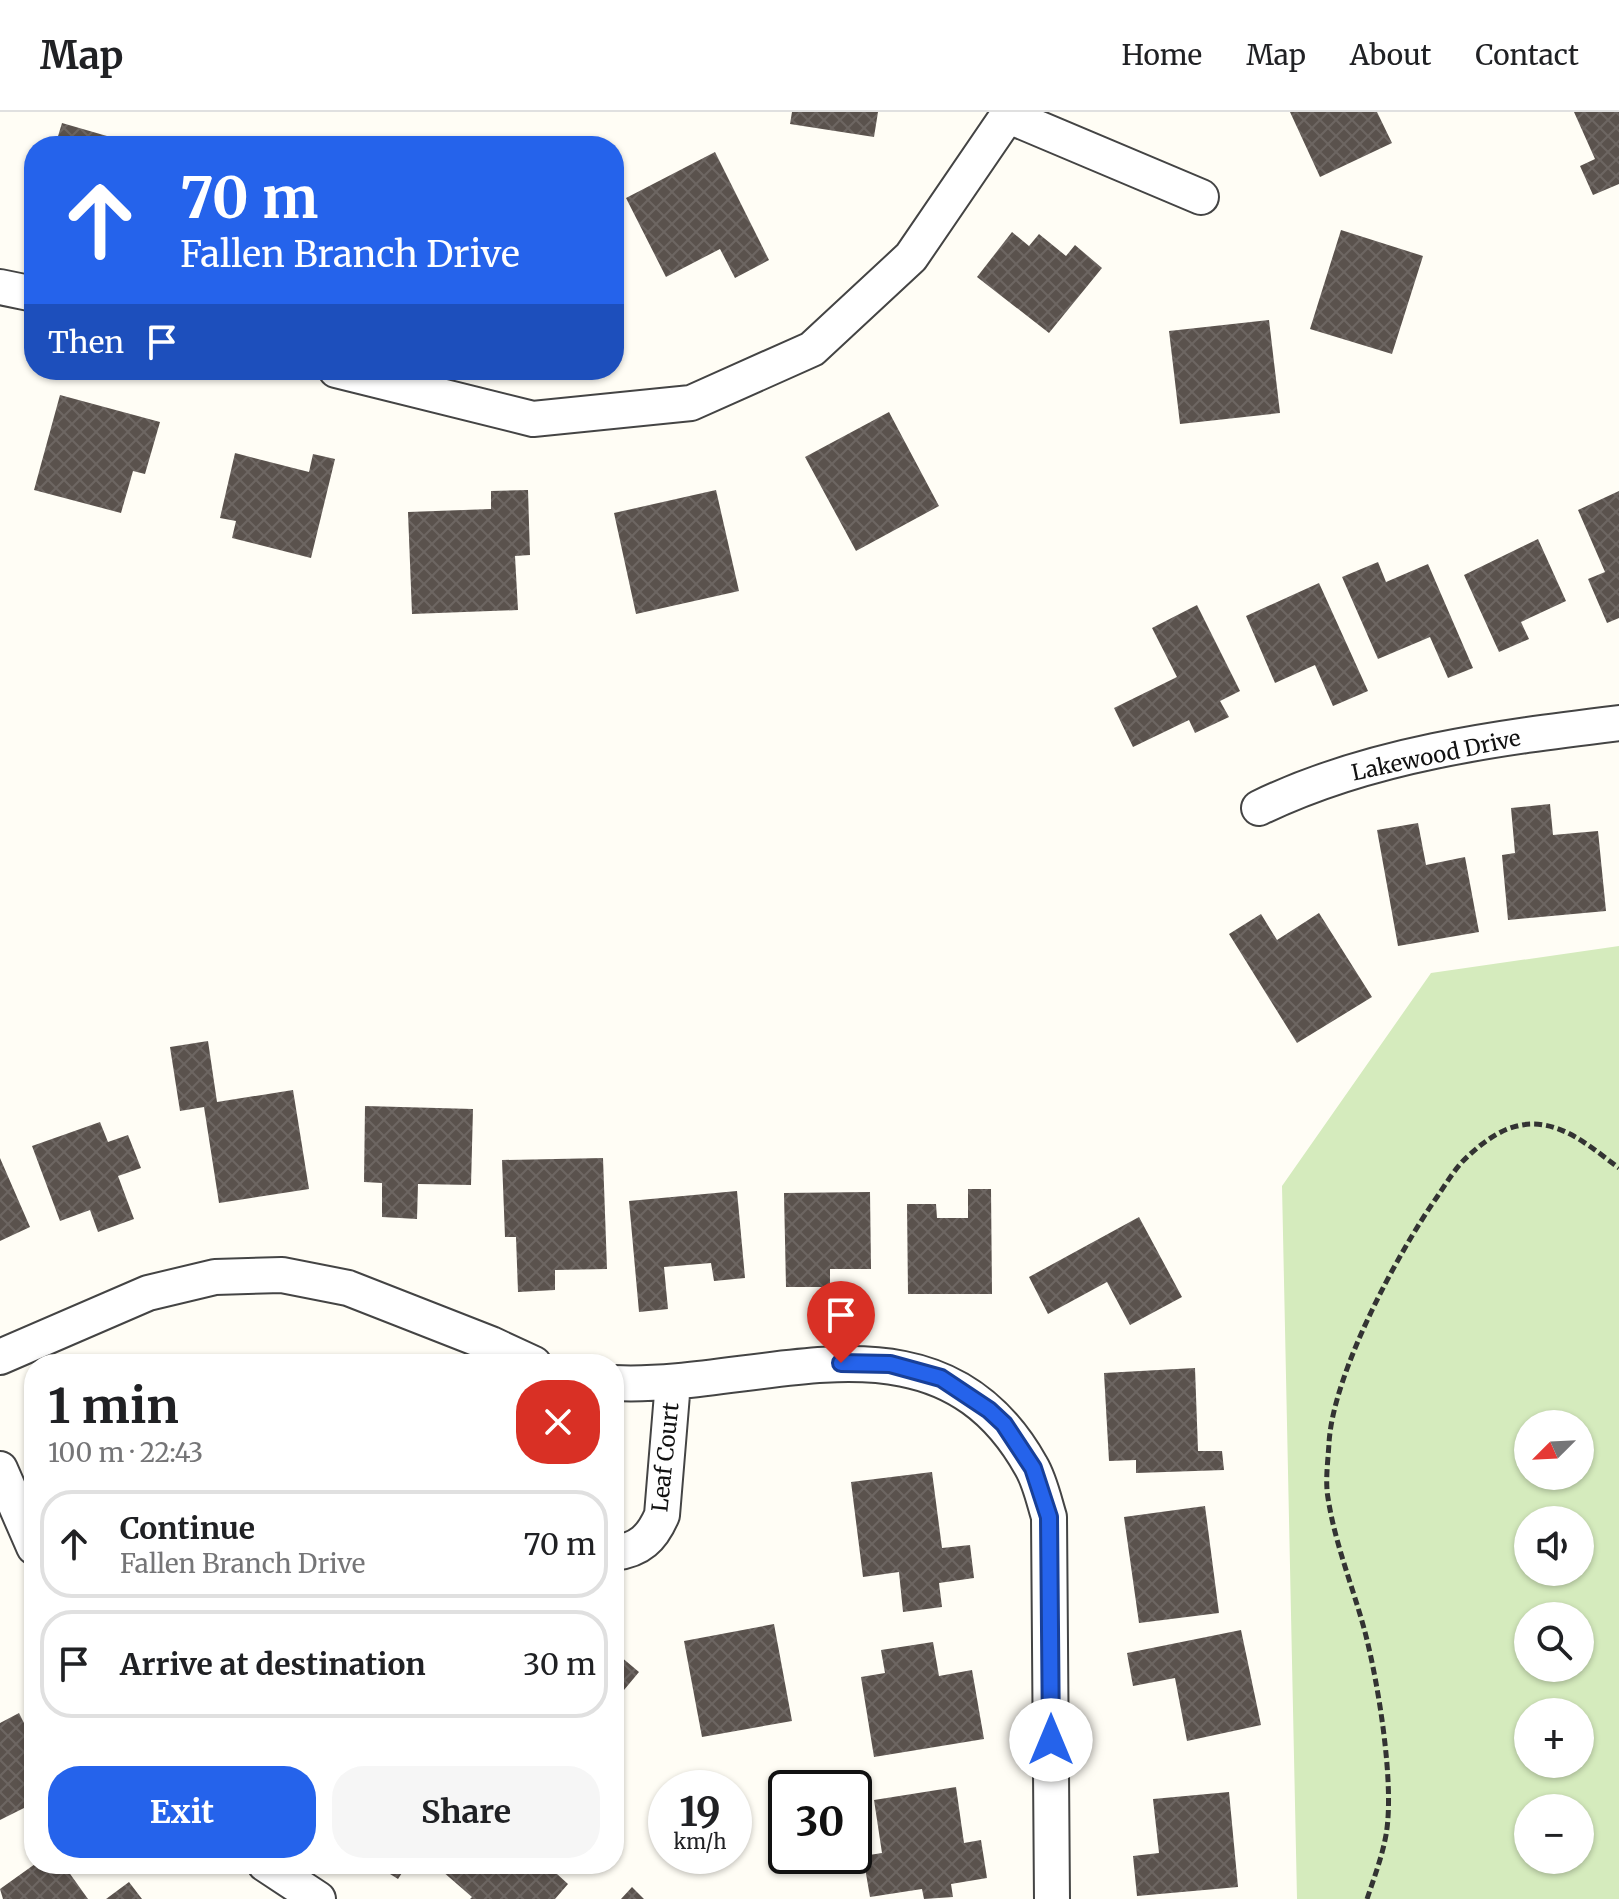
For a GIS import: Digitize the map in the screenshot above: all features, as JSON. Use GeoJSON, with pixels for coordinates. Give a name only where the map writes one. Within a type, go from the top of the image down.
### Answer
{"type":"FeatureCollection","features":[{"type":"Feature","properties":{"kind":"street"},"geometry":{"type":"LineString","coordinates":[[376,380],[533,419],[691,403],[812,349],[911,257],[1010,114],[1201,197]]}},
{"type":"Feature","properties":{"kind":"street"},"geometry":{"type":"LineString","coordinates":[[0,287],[24,292]]}},
{"type":"Feature","properties":{"kind":"street","name":"Lakewood Drive"},"geometry":{"type":"LineString","coordinates":[[1259,808],[1296,790],[1347,772],[1399,759],[1619,723]]}},
{"type":"Feature","properties":{"kind":"street"},"geometry":{"type":"LineString","coordinates":[[0,1357],[148,1293],[215,1277],[282,1275],[348,1288],[512,1354]]}},
{"type":"Feature","properties":{"kind":"street"},"geometry":{"type":"LineString","coordinates":[[624,1383],[673,1382],[841,1363],[890,1364],[941,1378],[989,1410],[1004,1424],[1033,1468],[1049,1517],[1052,1899]]}},
{"type":"Feature","properties":{"kind":"street","name":"Leaf Court"},"geometry":{"type":"LineString","coordinates":[[624,1552],[643,1544],[655,1531],[662,1515],[673,1382]]}},
{"type":"Feature","properties":{"kind":"street"},"geometry":{"type":"LineString","coordinates":[[0,1469],[7,1503],[24,1531]]}},
{"type":"Feature","properties":{"kind":"street"},"geometry":{"type":"LineString","coordinates":[[280,1874],[318,1899]]}},
{"type":"Feature","properties":{"kind":"path"},"geometry":{"type":"LineString","coordinates":[[1367,1899],[1386,1834],[1388,1788],[1382,1723],[1365,1634],[1342,1559],[1328,1495],[1329,1440],[1337,1398],[1390,1276],[1423,1218],[1460,1164],[1487,1140],[1516,1126],[1539,1124],[1566,1130],[1619,1168]]}},
{"type":"Feature","properties":{"kind":"green space"},"geometry":{"type":"Polygon","coordinates":[[[1619,946],[1619,1899],[1297,1899],[1282,1186],[1431,973],[1619,946]]]}},
{"type":"Feature","properties":{"kind":"building"},"geometry":{"type":"Polygon","coordinates":[[[792,112],[878,112],[874,137],[790,124],[792,112]]]}},
{"type":"Feature","properties":{"kind":"building"},"geometry":{"type":"Polygon","coordinates":[[[1290,112],[1377,112],[1392,143],[1320,177],[1290,112]]]}},
{"type":"Feature","properties":{"kind":"building"},"geometry":{"type":"Polygon","coordinates":[[[1574,112],[1619,112],[1619,184],[1593,195],[1580,166],[1595,159],[1574,112]]]}},
{"type":"Feature","properties":{"kind":"building"},"geometry":{"type":"Polygon","coordinates":[[[62,123],[107,136],[58,136],[62,123]]]}},
{"type":"Feature","properties":{"kind":"building"},"geometry":{"type":"Polygon","coordinates":[[[715,152],[769,260],[735,278],[720,249],[666,277],[626,198],[715,152]]]}},
{"type":"Feature","properties":{"kind":"building"},"geometry":{"type":"Polygon","coordinates":[[[1341,230],[1423,256],[1392,354],[1310,329],[1341,230]]]}},
{"type":"Feature","properties":{"kind":"building"},"geometry":{"type":"Polygon","coordinates":[[[1012,232],[1029,246],[1039,234],[1066,256],[1075,245],[1102,268],[1049,333],[977,277],[1012,232]]]}},
{"type":"Feature","properties":{"kind":"building"},"geometry":{"type":"Polygon","coordinates":[[[1269,320],[1280,413],[1180,424],[1169,331],[1269,320]]]}},
{"type":"Feature","properties":{"kind":"building"},"geometry":{"type":"Polygon","coordinates":[[[60,395],[160,422],[145,474],[133,471],[121,513],[34,490],[60,395]]]}},
{"type":"Feature","properties":{"kind":"building"},"geometry":{"type":"Polygon","coordinates":[[[889,412],[939,506],[856,551],[805,457],[889,412]]]}},
{"type":"Feature","properties":{"kind":"building"},"geometry":{"type":"Polygon","coordinates":[[[235,453],[309,472],[313,454],[335,459],[311,558],[232,538],[236,521],[220,518],[235,453]]]}},
{"type":"Feature","properties":{"kind":"building"},"geometry":{"type":"Polygon","coordinates":[[[528,490],[530,555],[515,556],[518,610],[412,614],[408,512],[491,509],[491,491],[528,490]]]}},
{"type":"Feature","properties":{"kind":"building"},"geometry":{"type":"Polygon","coordinates":[[[716,490],[739,591],[636,614],[614,513],[716,490]]]}},
{"type":"Feature","properties":{"kind":"building"},"geometry":{"type":"Polygon","coordinates":[[[1619,491],[1619,618],[1607,623],[1588,579],[1605,572],[1578,510],[1619,491]]]}},
{"type":"Feature","properties":{"kind":"building"},"geometry":{"type":"Polygon","coordinates":[[[1538,539],[1566,601],[1521,622],[1529,639],[1499,652],[1464,575],[1538,539]]]}},
{"type":"Feature","properties":{"kind":"building"},"geometry":{"type":"Polygon","coordinates":[[[1378,562],[1386,582],[1428,564],[1473,668],[1448,678],[1430,637],[1378,659],[1342,577],[1378,562]]]}},
{"type":"Feature","properties":{"kind":"building"},"geometry":{"type":"Polygon","coordinates":[[[1319,583],[1368,691],[1333,706],[1315,665],[1275,683],[1246,616],[1319,583]]]}},
{"type":"Feature","properties":{"kind":"building"},"geometry":{"type":"Polygon","coordinates":[[[1197,605],[1240,691],[1220,701],[1229,717],[1195,733],[1189,720],[1133,747],[1114,708],[1177,677],[1152,628],[1197,605]]]}},
{"type":"Feature","properties":{"kind":"building"},"geometry":{"type":"Polygon","coordinates":[[[1550,804],[1553,835],[1598,831],[1606,911],[1508,920],[1502,855],[1515,853],[1511,808],[1550,804]]]}},
{"type":"Feature","properties":{"kind":"building"},"geometry":{"type":"Polygon","coordinates":[[[1418,823],[1426,865],[1465,857],[1479,932],[1398,946],[1377,830],[1418,823]]]}},
{"type":"Feature","properties":{"kind":"building"},"geometry":{"type":"Polygon","coordinates":[[[1319,913],[1372,997],[1297,1043],[1229,934],[1261,914],[1277,940],[1319,913]]]}},
{"type":"Feature","properties":{"kind":"building"},"geometry":{"type":"Polygon","coordinates":[[[208,1041],[217,1102],[293,1090],[309,1189],[219,1203],[204,1107],[180,1111],[170,1047],[208,1041]]]}},
{"type":"Feature","properties":{"kind":"building"},"geometry":{"type":"Polygon","coordinates":[[[365,1106],[473,1109],[471,1185],[418,1184],[417,1219],[382,1217],[382,1183],[364,1182],[365,1106]]]}},
{"type":"Feature","properties":{"kind":"building"},"geometry":{"type":"Polygon","coordinates":[[[100,1122],[108,1142],[128,1135],[141,1168],[118,1176],[134,1219],[98,1232],[90,1210],[60,1221],[32,1146],[100,1122]]]}},
{"type":"Feature","properties":{"kind":"building"},"geometry":{"type":"Polygon","coordinates":[[[0,1158],[30,1227],[0,1241],[0,1158]]]}},
{"type":"Feature","properties":{"kind":"building"},"geometry":{"type":"Polygon","coordinates":[[[603,1158],[607,1269],[555,1270],[555,1290],[518,1292],[516,1237],[505,1237],[502,1160],[603,1158]]]}},
{"type":"Feature","properties":{"kind":"building"},"geometry":{"type":"Polygon","coordinates":[[[968,1189],[991,1189],[992,1294],[908,1294],[907,1204],[936,1204],[937,1218],[968,1218],[968,1189]]]}},
{"type":"Feature","properties":{"kind":"building"},"geometry":{"type":"Polygon","coordinates":[[[737,1191],[745,1278],[714,1281],[711,1263],[664,1267],[668,1309],[639,1312],[629,1201],[737,1191]]]}},
{"type":"Feature","properties":{"kind":"building"},"geometry":{"type":"Polygon","coordinates":[[[870,1192],[871,1269],[830,1269],[830,1287],[786,1287],[784,1193],[870,1192]]]}},
{"type":"Feature","properties":{"kind":"building"},"geometry":{"type":"Polygon","coordinates":[[[1139,1217],[1182,1297],[1130,1325],[1107,1282],[1048,1314],[1029,1277],[1139,1217]]]}},
{"type":"Feature","properties":{"kind":"building"},"geometry":{"type":"Polygon","coordinates":[[[1195,1368],[1198,1451],[1222,1451],[1224,1470],[1136,1473],[1136,1460],[1109,1461],[1104,1373],[1195,1368]]]}},
{"type":"Feature","properties":{"kind":"building"},"geometry":{"type":"Polygon","coordinates":[[[932,1472],[942,1548],[970,1545],[974,1578],[939,1583],[942,1607],[903,1612],[899,1572],[863,1577],[851,1482],[932,1472]]]}},
{"type":"Feature","properties":{"kind":"building"},"geometry":{"type":"Polygon","coordinates":[[[1205,1506],[1219,1613],[1139,1623],[1124,1517],[1205,1506]]]}},
{"type":"Feature","properties":{"kind":"building"},"geometry":{"type":"Polygon","coordinates":[[[774,1624],[792,1721],[702,1737],[684,1641],[774,1624]]]}},
{"type":"Feature","properties":{"kind":"building"},"geometry":{"type":"Polygon","coordinates":[[[1241,1630],[1261,1725],[1187,1741],[1175,1678],[1133,1686],[1127,1653],[1241,1630]]]}},
{"type":"Feature","properties":{"kind":"building"},"geometry":{"type":"Polygon","coordinates":[[[933,1642],[939,1676],[972,1670],[984,1739],[874,1757],[861,1677],[885,1673],[881,1650],[933,1642]]]}},
{"type":"Feature","properties":{"kind":"building"},"geometry":{"type":"Polygon","coordinates":[[[624,1659],[639,1672],[624,1690],[624,1659]]]}},
{"type":"Feature","properties":{"kind":"building"},"geometry":{"type":"Polygon","coordinates":[[[19,1713],[24,1723],[24,1808],[0,1820],[0,1723],[19,1713]]]}},
{"type":"Feature","properties":{"kind":"building"},"geometry":{"type":"Polygon","coordinates":[[[956,1787],[964,1843],[981,1840],[987,1878],[951,1884],[953,1897],[924,1899],[922,1889],[870,1897],[866,1874],[872,1874],[872,1855],[882,1853],[874,1800],[956,1787]]]}},
{"type":"Feature","properties":{"kind":"building"},"geometry":{"type":"Polygon","coordinates":[[[1229,1792],[1238,1887],[1137,1896],[1133,1856],[1159,1853],[1153,1799],[1229,1792]]]}},
{"type":"Feature","properties":{"kind":"building"},"geometry":{"type":"Polygon","coordinates":[[[24,1872],[70,1874],[88,1899],[3,1899],[0,1889],[24,1872]]]}},
{"type":"Feature","properties":{"kind":"building"},"geometry":{"type":"Polygon","coordinates":[[[445,1874],[557,1874],[568,1884],[555,1899],[470,1899],[472,1897],[445,1874]]]}},
{"type":"Feature","properties":{"kind":"building"},"geometry":{"type":"Polygon","coordinates":[[[129,1882],[142,1899],[106,1899],[129,1882]]]}},
{"type":"Feature","properties":{"kind":"building"},"geometry":{"type":"Polygon","coordinates":[[[632,1887],[644,1899],[621,1899],[632,1887]]]}},
{"type":"Feature","properties":{"kind":"route"},"geometry":{"type":"LineString","coordinates":[[841,1363],[890,1364],[941,1378],[989,1410],[1004,1424],[1033,1468],[1049,1517],[1051,1740]]}}]}
